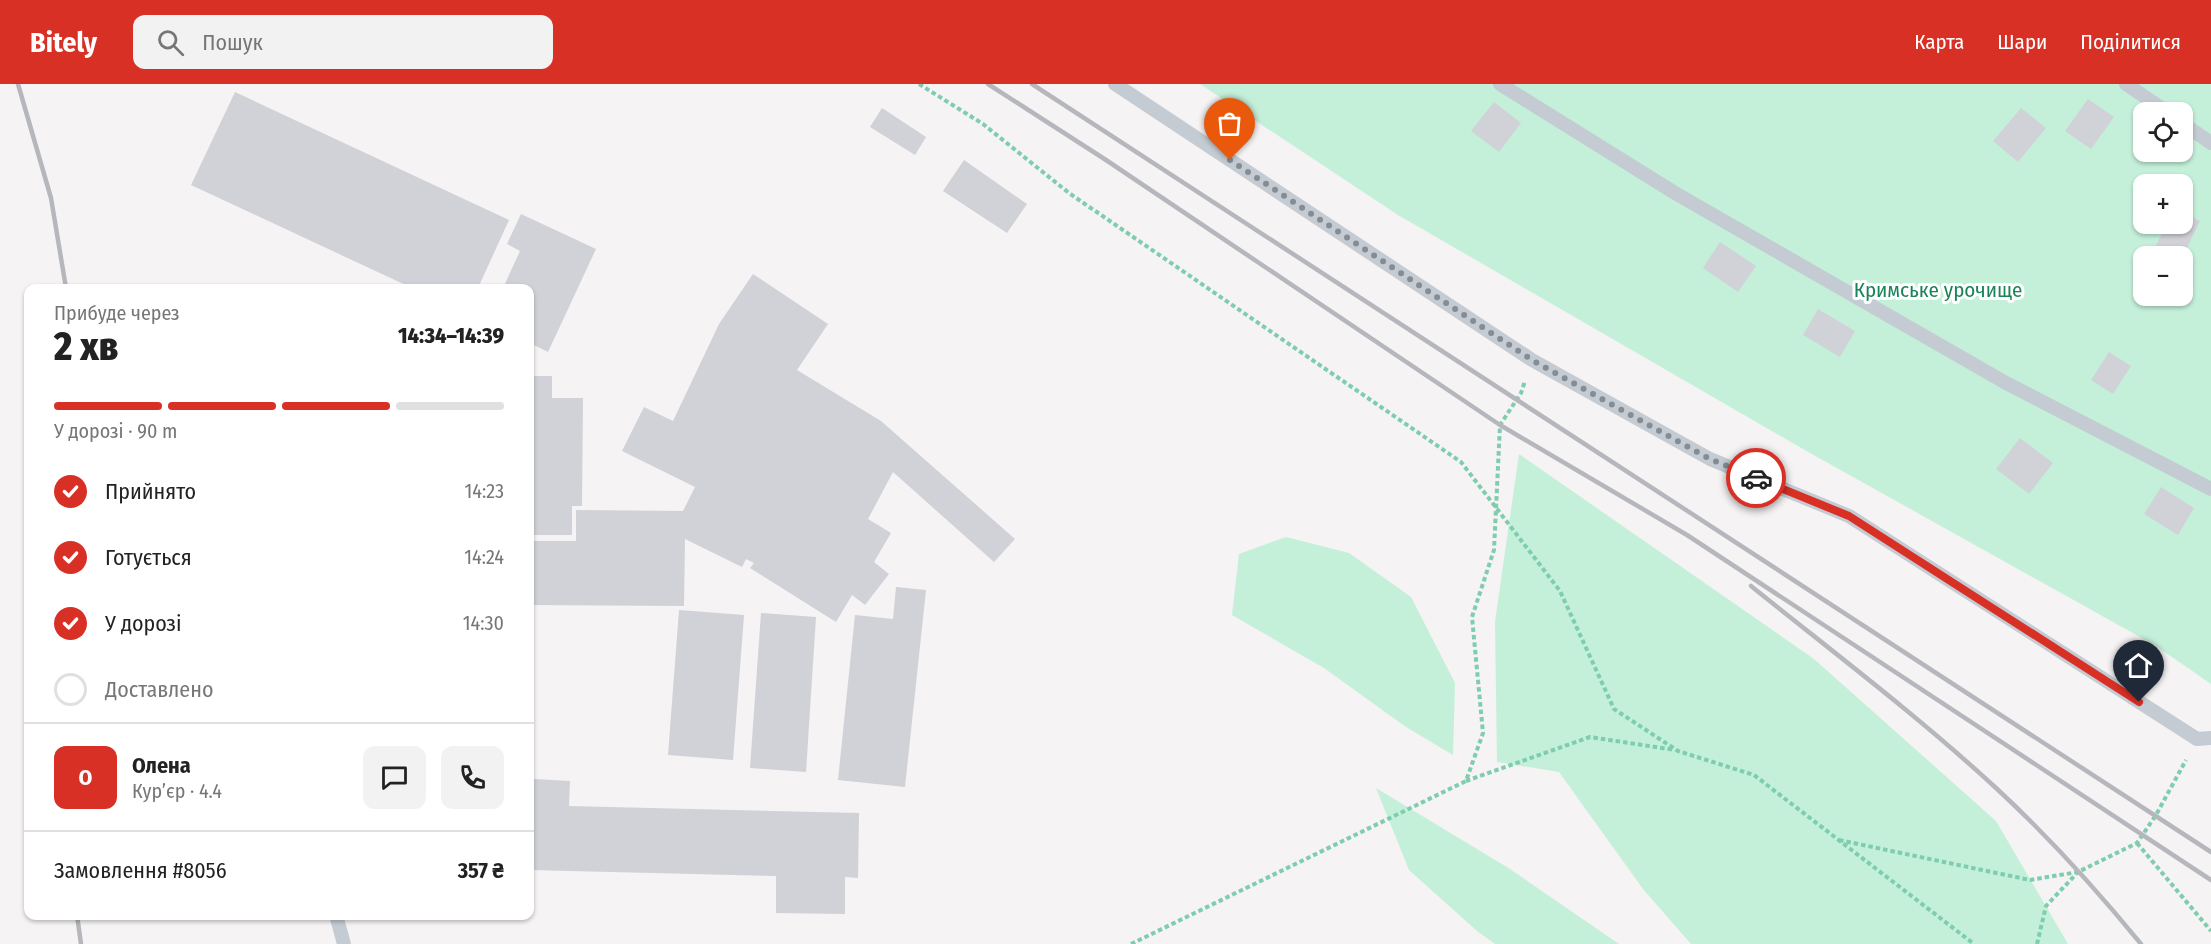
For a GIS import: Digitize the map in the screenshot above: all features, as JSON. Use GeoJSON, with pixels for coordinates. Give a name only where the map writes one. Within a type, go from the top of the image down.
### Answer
{"type":"FeatureCollection","features":[{"type":"Feature","properties":{"kind":"lane"},"geometry":{"type":"LineString","coordinates":[[1115,84],[1532,360],[1710,459],[1849,516],[2204,738]]}},
{"type":"Feature","properties":{"kind":"lane"},"geometry":{"type":"LineString","coordinates":[[1500,84],[1675,194],[1995,377],[2211,489]]}},
{"type":"Feature","properties":{"kind":"lane"},"geometry":{"type":"LineString","coordinates":[[2126,84],[2152,102]]}},
{"type":"Feature","properties":{"kind":"lane"},"geometry":{"type":"LineString","coordinates":[[2193,131],[2211,143]]}},
{"type":"Feature","properties":{"kind":"lane"},"geometry":{"type":"LineString","coordinates":[[338,920],[345,944]]}},
{"type":"Feature","properties":{"kind":"path"},"geometry":{"type":"LineString","coordinates":[[919,84],[983,124],[1069,194],[1461,462],[1560,591],[1614,709],[1678,751]]}},
{"type":"Feature","properties":{"kind":"path"},"geometry":{"type":"LineString","coordinates":[[1466,781],[1483,733],[1472,616],[1494,550],[1500,425],[1521,393],[1532,360]]}},
{"type":"Feature","properties":{"kind":"path"},"geometry":{"type":"LineString","coordinates":[[1131,944],[1466,781],[1590,737],[1678,751],[1754,775],[1974,944]]}},
{"type":"Feature","properties":{"kind":"path"},"geometry":{"type":"LineString","coordinates":[[1838,840],[2031,880],[2078,872],[2137,843],[2204,738]]}},
{"type":"Feature","properties":{"kind":"path"},"geometry":{"type":"LineString","coordinates":[[2137,843],[2211,931]]}},
{"type":"Feature","properties":{"kind":"path"},"geometry":{"type":"LineString","coordinates":[[2037,944],[2046,906],[2078,872]]}},
{"type":"Feature","properties":{"kind":"green space","name":"Кримське урочище"},"geometry":{"type":"Polygon","coordinates":[[[1200,84],[2211,84],[2211,684],[2156,646],[1810,453],[1398,215],[1200,84]]]}},
{"type":"Feature","properties":{"kind":"green space"},"geometry":{"type":"Polygon","coordinates":[[[1519,454],[1814,659],[1996,821],[2068,944],[1691,944],[1643,889],[1559,772],[1497,762],[1495,622],[1519,454]]]}},
{"type":"Feature","properties":{"kind":"green space"},"geometry":{"type":"Polygon","coordinates":[[[1286,537],[1349,553],[1411,597],[1455,683],[1453,755],[1406,727],[1324,668],[1232,615],[1239,554],[1286,537]]]}},
{"type":"Feature","properties":{"kind":"green space"},"geometry":{"type":"Polygon","coordinates":[[[1376,788],[1510,869],[1619,944],[1495,944],[1477,931],[1409,870],[1376,788]]]}},
{"type":"Feature","properties":{"kind":"building"},"geometry":{"type":"Polygon","coordinates":[[[235,92],[509,220],[480,284],[403,284],[191,185],[235,92]]]}},
{"type":"Feature","properties":{"kind":"building"},"geometry":{"type":"Polygon","coordinates":[[[2088,99],[2114,117],[2091,149],[2065,131],[2088,99]]]}},
{"type":"Feature","properties":{"kind":"building"},"geometry":{"type":"Polygon","coordinates":[[[1494,102],[1521,123],[1499,152],[1471,131],[1494,102]]]}},
{"type":"Feature","properties":{"kind":"building"},"geometry":{"type":"Polygon","coordinates":[[[882,108],[926,137],[915,155],[870,127],[882,108]]]}},
{"type":"Feature","properties":{"kind":"building"},"geometry":{"type":"Polygon","coordinates":[[[2021,108],[2046,128],[2018,162],[1993,141],[2021,108]]]}},
{"type":"Feature","properties":{"kind":"building"},"geometry":{"type":"Polygon","coordinates":[[[964,160],[1027,204],[1007,233],[943,191],[964,160]]]}},
{"type":"Feature","properties":{"kind":"building"},"geometry":{"type":"Polygon","coordinates":[[[521,214],[596,249],[548,352],[534,345],[534,284],[505,284],[520,251],[507,244],[521,214]]]}},
{"type":"Feature","properties":{"kind":"building"},"geometry":{"type":"Polygon","coordinates":[[[2193,218],[2200,221],[2188,246],[2156,246],[2162,234],[2193,234],[2193,218]]]}},
{"type":"Feature","properties":{"kind":"building"},"geometry":{"type":"Polygon","coordinates":[[[1720,242],[1756,266],[1738,292],[1703,268],[1720,242]]]}},
{"type":"Feature","properties":{"kind":"building"},"geometry":{"type":"Polygon","coordinates":[[[753,274],[828,324],[797,370],[881,421],[1015,539],[994,562],[893,472],[868,519],[891,533],[874,562],[889,574],[865,605],[852,595],[836,622],[750,568],[754,563],[746,559],[742,567],[685,539],[684,606],[534,605],[534,541],[576,541],[576,510],[683,511],[695,487],[622,451],[644,407],[673,421],[719,324],[753,274]]]}},
{"type":"Feature","properties":{"kind":"building"},"geometry":{"type":"Polygon","coordinates":[[[1818,309],[1855,331],[1840,357],[1803,335],[1818,309]]]}},
{"type":"Feature","properties":{"kind":"building"},"geometry":{"type":"Polygon","coordinates":[[[2109,352],[2131,366],[2113,394],[2091,380],[2109,352]]]}},
{"type":"Feature","properties":{"kind":"building"},"geometry":{"type":"Polygon","coordinates":[[[534,376],[552,376],[552,398],[583,398],[582,506],[572,506],[572,535],[534,535],[534,376]]]}},
{"type":"Feature","properties":{"kind":"building"},"geometry":{"type":"Polygon","coordinates":[[[2020,438],[2053,463],[2029,494],[1996,469],[2020,438]]]}},
{"type":"Feature","properties":{"kind":"building"},"geometry":{"type":"Polygon","coordinates":[[[2161,487],[2194,508],[2178,535],[2144,514],[2161,487]]]}},
{"type":"Feature","properties":{"kind":"building"},"geometry":{"type":"Polygon","coordinates":[[[896,587],[926,590],[905,787],[838,780],[855,615],[893,619],[896,587]]]}},
{"type":"Feature","properties":{"kind":"building"},"geometry":{"type":"Polygon","coordinates":[[[679,610],[744,615],[733,760],[668,755],[679,610]]]}},
{"type":"Feature","properties":{"kind":"building"},"geometry":{"type":"Polygon","coordinates":[[[761,613],[816,617],[806,772],[750,768],[761,613]]]}},
{"type":"Feature","properties":{"kind":"building"},"geometry":{"type":"Polygon","coordinates":[[[534,779],[570,781],[569,806],[859,813],[858,878],[845,877],[845,914],[776,913],[776,876],[534,870],[534,779]]]}},
{"type":"Feature","properties":{"kind":"railway"},"geometry":{"type":"LineString","coordinates":[[18,84],[51,198],[65,284]]}},
{"type":"Feature","properties":{"kind":"railway"},"geometry":{"type":"LineString","coordinates":[[988,84],[1106,160],[1500,425],[1687,535],[2211,880]]}},
{"type":"Feature","properties":{"kind":"railway"},"geometry":{"type":"LineString","coordinates":[[1032,84],[2211,852]]}},
{"type":"Feature","properties":{"kind":"railway"},"geometry":{"type":"LineString","coordinates":[[1751,586],[1906,710],[1996,788],[2071,863],[2141,944]]}},
{"type":"Feature","properties":{"kind":"railway"},"geometry":{"type":"LineString","coordinates":[[78,920],[81,944]]}},
{"type":"Feature","properties":{"kind":"way so far"},"geometry":{"type":"LineString","coordinates":[[1230,160],[1532,360],[1710,459],[1756,478]]}},
{"type":"Feature","properties":{"kind":"route"},"geometry":{"type":"LineString","coordinates":[[1756,478],[1849,516],[2139,702]]}}]}
